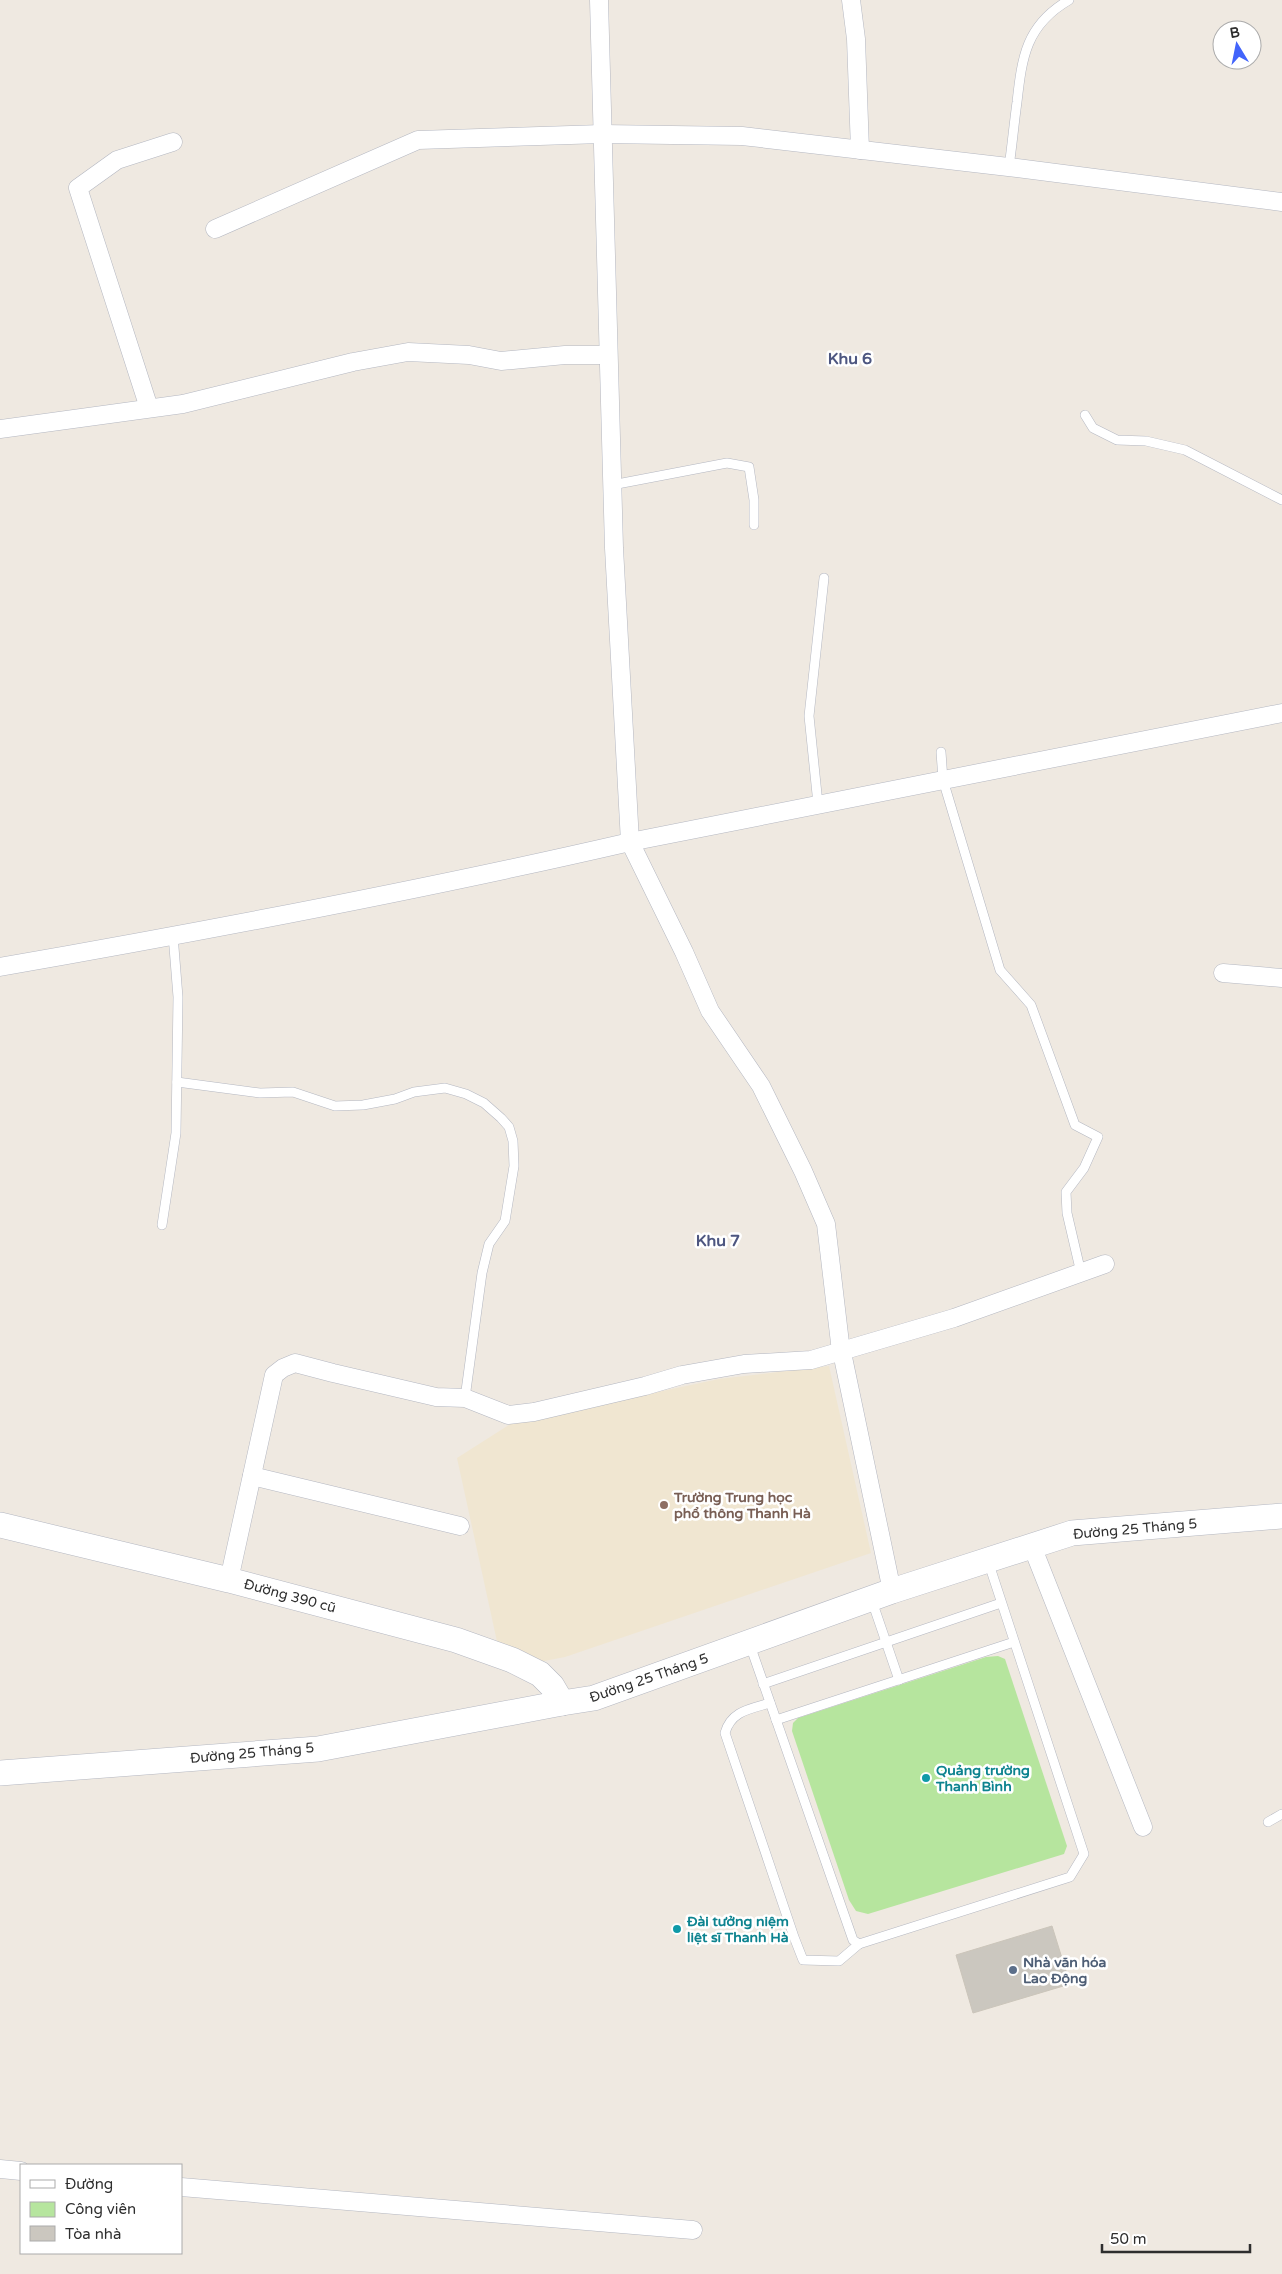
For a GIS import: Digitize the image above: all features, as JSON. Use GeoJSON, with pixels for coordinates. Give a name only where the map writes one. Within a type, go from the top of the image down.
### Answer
{"type":"FeatureCollection","features":[{"type":"Feature","properties":{"kind":"main road","name":"Đường 25 Tháng 5"},"geometry":{"type":"LineString","coordinates":[[0,1773],[318,1749],[594,1698],[881,1595],[1072,1533],[1282,1516]]}},
{"type":"Feature","properties":{"kind":"main road","name":"Đường 390 cũ"},"geometry":{"type":"LineString","coordinates":[[0,1525],[228,1580],[456,1640],[512,1660],[540,1674],[552,1686],[562,1703]]}},
{"type":"Feature","properties":{"kind":"street"},"geometry":{"type":"LineString","coordinates":[[599,0],[612,485],[630,842],[684,952],[710,1011],[761,1086],[804,1171],[826,1224],[842,1352],[881,1595]]}},
{"type":"Feature","properties":{"kind":"street"},"geometry":{"type":"LineString","coordinates":[[851,0],[856,39],[860,150]]}},
{"type":"Feature","properties":{"kind":"street"},"geometry":{"type":"LineString","coordinates":[[216,228],[418,140],[602,134],[742,136],[1282,202]]}},
{"type":"Feature","properties":{"kind":"street"},"geometry":{"type":"LineString","coordinates":[[149,408],[78,188],[117,160],[173,142]]}},
{"type":"Feature","properties":{"kind":"street"},"geometry":{"type":"LineString","coordinates":[[0,429],[183,404],[353,362],[408,352],[469,355],[501,361],[608,355]]}},
{"type":"Feature","properties":{"kind":"street"},"geometry":{"type":"LineString","coordinates":[[0,967],[529,865],[630,842],[818,804],[1282,713]]}},
{"type":"Feature","properties":{"kind":"street"},"geometry":{"type":"LineString","coordinates":[[1222,973],[1282,978]]}},
{"type":"Feature","properties":{"kind":"street"},"geometry":{"type":"LineString","coordinates":[[228,1580],[274,1375],[295,1362],[333,1374],[436,1397],[465,1398],[508,1415],[534,1412],[645,1386],[682,1375],[744,1364],[811,1360],[842,1352],[954,1318],[1104,1264]]}},
{"type":"Feature","properties":{"kind":"street"},"geometry":{"type":"LineString","coordinates":[[252,1476],[460,1526]]}},
{"type":"Feature","properties":{"kind":"street"},"geometry":{"type":"LineString","coordinates":[[1032,1546],[1143,1827]]}},
{"type":"Feature","properties":{"kind":"street"},"geometry":{"type":"LineString","coordinates":[[0,2169],[20,2171]]}},
{"type":"Feature","properties":{"kind":"street"},"geometry":{"type":"LineString","coordinates":[[182,2187],[693,2230]]}},
{"type":"Feature","properties":{"kind":"lane"},"geometry":{"type":"LineString","coordinates":[[1009,168],[1022,60],[1036,29],[1057,7],[1069,0]]}},
{"type":"Feature","properties":{"kind":"lane"},"geometry":{"type":"LineString","coordinates":[[1085,415],[1093,428],[1118,440],[1146,442],[1185,450],[1282,500]]}},
{"type":"Feature","properties":{"kind":"lane"},"geometry":{"type":"LineString","coordinates":[[612,485],[727,462],[749,467],[754,500],[754,525]]}},
{"type":"Feature","properties":{"kind":"lane"},"geometry":{"type":"LineString","coordinates":[[818,804],[809,716],[824,578]]}},
{"type":"Feature","properties":{"kind":"lane"},"geometry":{"type":"LineString","coordinates":[[941,752],[943,780],[1000,970],[1031,1005],[1075,1125],[1098,1137],[1084,1168],[1066,1192],[1067,1213],[1081,1273]]}},
{"type":"Feature","properties":{"kind":"lane"},"geometry":{"type":"LineString","coordinates":[[162,1226],[176,1133],[178,997],[173,935]]}},
{"type":"Feature","properties":{"kind":"lane"},"geometry":{"type":"LineString","coordinates":[[177,1082],[260,1093],[293,1092],[335,1106],[395,1099],[414,1092],[445,1088],[466,1094],[484,1103],[501,1118],[509,1127],[513,1141],[514,1166],[504,1221],[489,1244],[482,1273],[465,1398]]}},
{"type":"Feature","properties":{"kind":"lane"},"geometry":{"type":"LineString","coordinates":[[770,1703],[739,1712],[727,1724],[724,1733],[803,1960],[839,1961],[859,1944],[1070,1877],[1084,1854],[987,1560]]}},
{"type":"Feature","properties":{"kind":"lane"},"geometry":{"type":"LineString","coordinates":[[881,1595],[886,1642],[899,1680]]}},
{"type":"Feature","properties":{"kind":"lane"},"geometry":{"type":"LineString","coordinates":[[763,1684],[1002,1603]]}},
{"type":"Feature","properties":{"kind":"lane"},"geometry":{"type":"LineString","coordinates":[[749,1642],[853,1940],[859,1944]]}},
{"type":"Feature","properties":{"kind":"lane"},"geometry":{"type":"LineString","coordinates":[[776,1720],[1014,1642]]}},
{"type":"Feature","properties":{"kind":"lane"},"geometry":{"type":"LineString","coordinates":[[1268,1822],[1282,1814]]}},
{"type":"Feature","properties":{"kind":"shaded area","name":"Trường Trung học phổ thông Thanh Hà"},"geometry":{"type":"Polygon","coordinates":[[[829,1366],[871,1553],[565,1657],[503,1669],[457,1458],[512,1423],[719,1379],[829,1366]]]}},
{"type":"Feature","properties":{"kind":"green space"},"geometry":{"type":"Polygon","coordinates":[[[998,1656],[1005,1659],[1067,1846],[1064,1854],[868,1914],[856,1911],[849,1900],[792,1731],[793,1723],[798,1718],[986,1657],[998,1656]]]}},
{"type":"Feature","properties":{"kind":"building","name":"Nhà văn hóa Lao Động"},"geometry":{"type":"Polygon","coordinates":[[[1052,1926],[1070,1984],[973,2013],[956,1955],[1052,1926]]]}},
{"type":"Feature","properties":{"kind":"place","name":"Trường Trung học phổ thông Thanh Hà"},"geometry":{"type":"Point","coordinates":[664,1505]}},
{"type":"Feature","properties":{"kind":"place","name":"Quảng trường Thanh Bình"},"geometry":{"type":"Point","coordinates":[926,1778]}},
{"type":"Feature","properties":{"kind":"place","name":"Đài tưởng niệm liệt sĩ Thanh Hà"},"geometry":{"type":"Point","coordinates":[677,1929]}},
{"type":"Feature","properties":{"kind":"place","name":"Nhà văn hóa Lao Động"},"geometry":{"type":"Point","coordinates":[1013,1970]}},
{"type":"Feature","properties":{"kind":"district","name":"Khu 6"},"geometry":{"type":"Point","coordinates":[850,359]}},
{"type":"Feature","properties":{"kind":"district","name":"Khu 7"},"geometry":{"type":"Point","coordinates":[718,1241]}}]}
